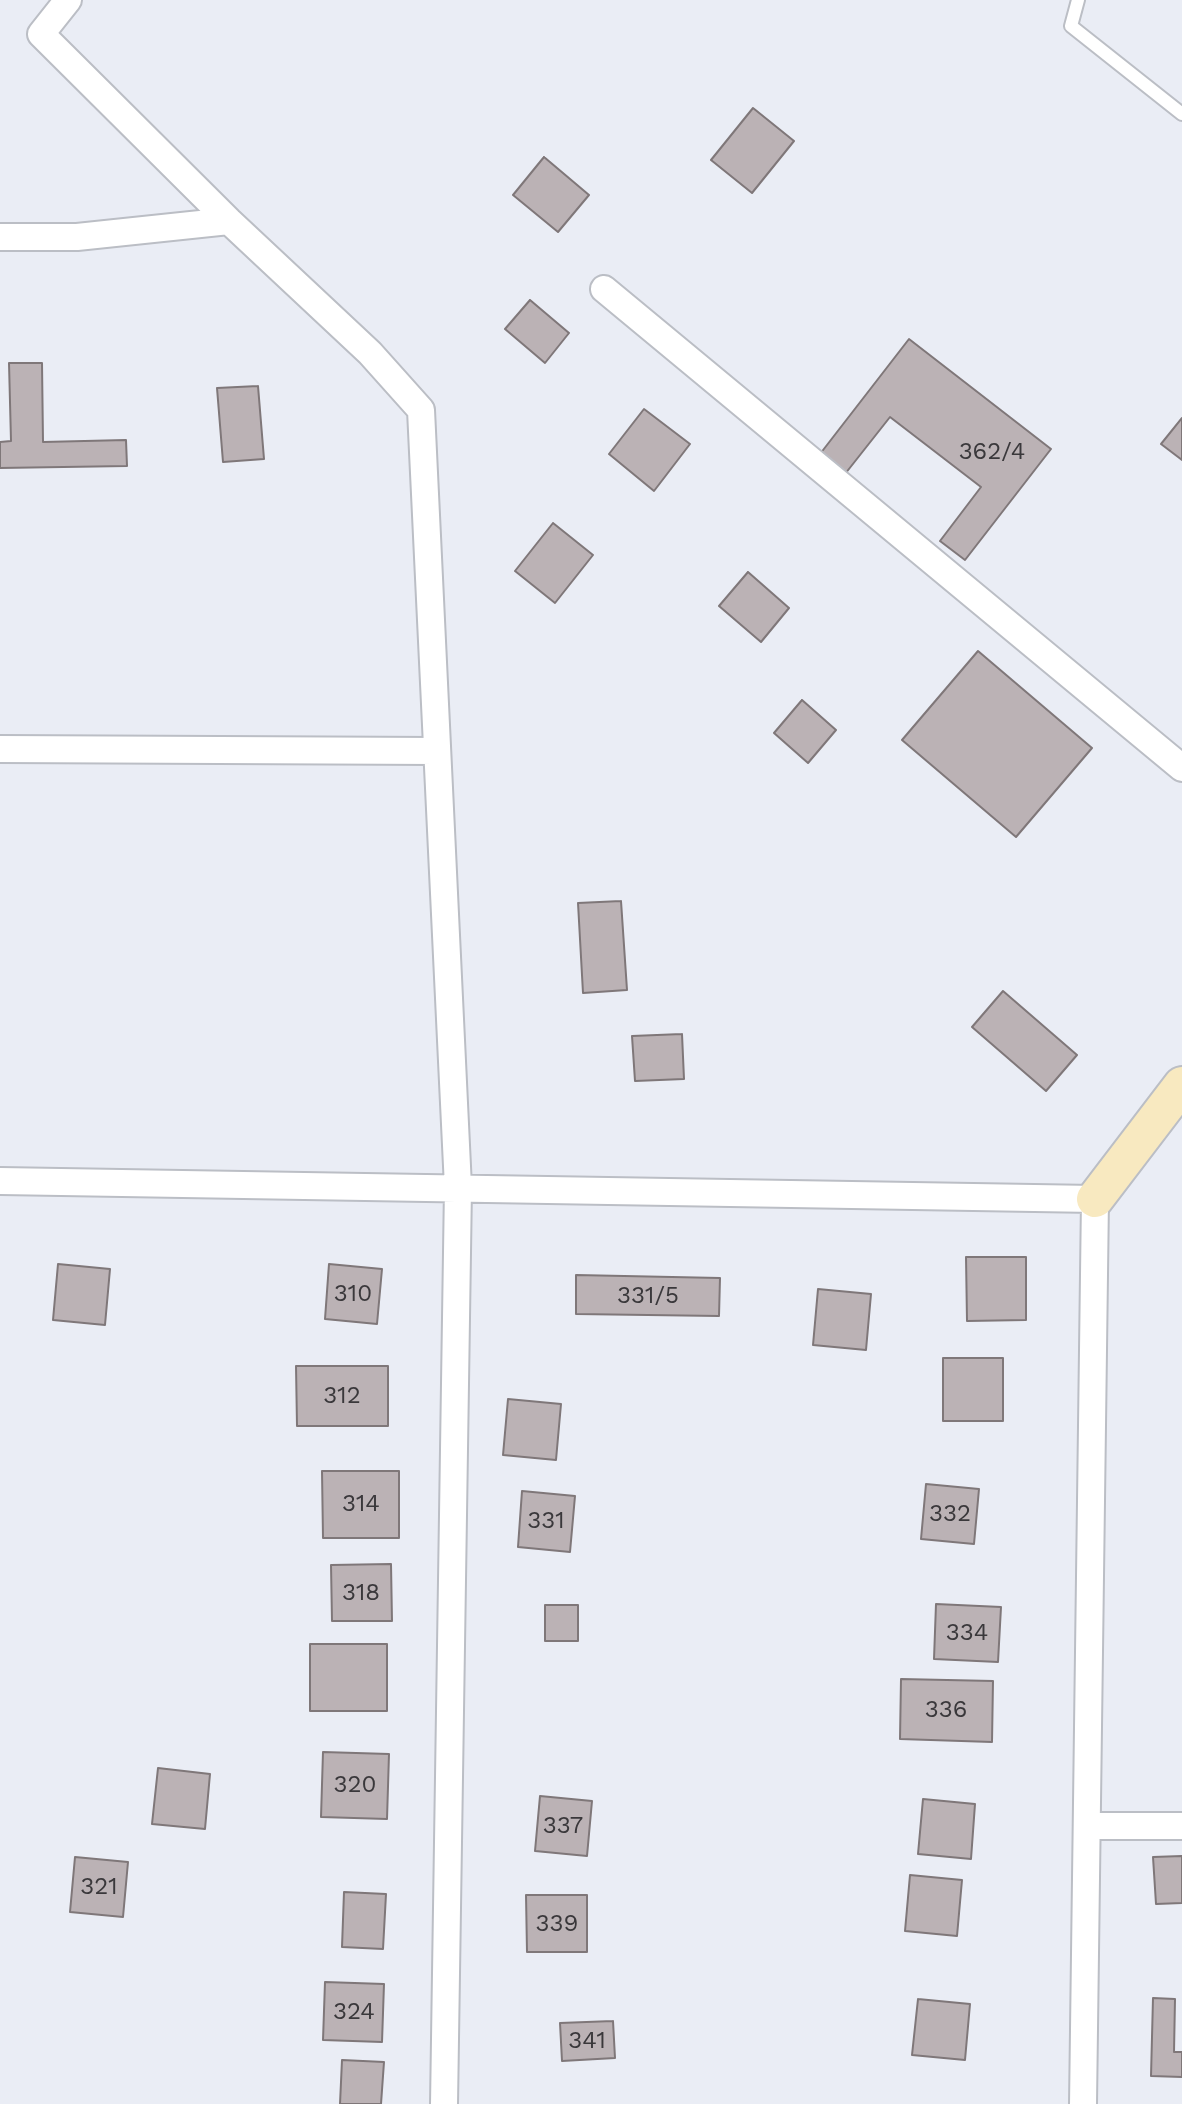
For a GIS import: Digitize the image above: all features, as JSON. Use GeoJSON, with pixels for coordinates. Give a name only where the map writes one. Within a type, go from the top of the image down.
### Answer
{"type":"FeatureCollection","features":[{"type":"Feature","properties":{"kind":"street"},"geometry":{"type":"LineString","coordinates":[[68,0],[41,34],[229,221],[370,353],[421,410],[458,1187],[444,2104]]}},
{"type":"Feature","properties":{"kind":"street"},"geometry":{"type":"LineString","coordinates":[[0,237],[77,237],[229,221]]}},
{"type":"Feature","properties":{"kind":"street"},"geometry":{"type":"LineString","coordinates":[[604,289],[1182,768]]}},
{"type":"Feature","properties":{"kind":"street"},"geometry":{"type":"LineString","coordinates":[[0,749],[437,751]]}},
{"type":"Feature","properties":{"kind":"street"},"geometry":{"type":"LineString","coordinates":[[1083,2104],[1095,1199],[1182,1085]]}},
{"type":"Feature","properties":{"kind":"street"},"geometry":{"type":"LineString","coordinates":[[0,1181],[1095,1199]]}},
{"type":"Feature","properties":{"kind":"street"},"geometry":{"type":"LineString","coordinates":[[1087,1826],[1182,1826]]}},
{"type":"Feature","properties":{"kind":"lane"},"geometry":{"type":"LineString","coordinates":[[1078,0],[1071,26],[1182,114]]}},
{"type":"Feature","properties":{"kind":"building"},"geometry":{"type":"Polygon","coordinates":[[[753,108],[794,141],[752,193],[711,160],[753,108]]]}},
{"type":"Feature","properties":{"kind":"building"},"geometry":{"type":"Polygon","coordinates":[[[544,157],[589,195],[558,232],[513,195],[544,157]]]}},
{"type":"Feature","properties":{"kind":"building"},"geometry":{"type":"Polygon","coordinates":[[[530,300],[569,333],[545,363],[505,329],[530,300]]]}},
{"type":"Feature","properties":{"kind":"building"},"geometry":{"type":"Polygon","coordinates":[[[909,339],[1051,449],[965,560],[940,541],[981,487],[890,417],[845,474],[820,454],[909,339]]]}},
{"type":"Feature","properties":{"kind":"building"},"geometry":{"type":"Polygon","coordinates":[[[9,363],[42,363],[43,442],[126,440],[127,466],[0,468],[0,442],[11,441],[9,363]]]}},
{"type":"Feature","properties":{"kind":"building"},"geometry":{"type":"Polygon","coordinates":[[[258,386],[264,459],[223,462],[217,388],[258,386]]]}},
{"type":"Feature","properties":{"kind":"building"},"geometry":{"type":"Polygon","coordinates":[[[644,409],[690,444],[654,491],[609,454],[644,409]]]}},
{"type":"Feature","properties":{"kind":"building"},"geometry":{"type":"Polygon","coordinates":[[[1182,418],[1182,460],[1161,444],[1182,418]]]}},
{"type":"Feature","properties":{"kind":"building"},"geometry":{"type":"Polygon","coordinates":[[[553,523],[593,555],[555,603],[515,571],[553,523]]]}},
{"type":"Feature","properties":{"kind":"building"},"geometry":{"type":"Polygon","coordinates":[[[748,572],[789,608],[761,642],[719,606],[748,572]]]}},
{"type":"Feature","properties":{"kind":"building"},"geometry":{"type":"Polygon","coordinates":[[[978,651],[1092,748],[1016,837],[902,740],[978,651]]]}},
{"type":"Feature","properties":{"kind":"building"},"geometry":{"type":"Polygon","coordinates":[[[802,700],[836,730],[808,763],[774,733],[802,700]]]}},
{"type":"Feature","properties":{"kind":"building"},"geometry":{"type":"Polygon","coordinates":[[[621,901],[627,990],[583,993],[578,903],[621,901]]]}},
{"type":"Feature","properties":{"kind":"building"},"geometry":{"type":"Polygon","coordinates":[[[1003,991],[1077,1055],[1046,1091],[972,1027],[1003,991]]]}},
{"type":"Feature","properties":{"kind":"building"},"geometry":{"type":"Polygon","coordinates":[[[682,1034],[684,1079],[635,1081],[632,1036],[682,1034]]]}},
{"type":"Feature","properties":{"kind":"building"},"geometry":{"type":"Polygon","coordinates":[[[966,1257],[1026,1257],[1026,1320],[967,1321],[966,1257]]]}},
{"type":"Feature","properties":{"kind":"building"},"geometry":{"type":"Polygon","coordinates":[[[58,1264],[110,1269],[105,1325],[53,1320],[58,1264]]]}},
{"type":"Feature","properties":{"kind":"building"},"geometry":{"type":"Polygon","coordinates":[[[329,1264],[382,1269],[377,1324],[325,1319],[329,1264]]]}},
{"type":"Feature","properties":{"kind":"building"},"geometry":{"type":"Polygon","coordinates":[[[576,1275],[720,1278],[719,1316],[576,1314],[576,1275]]]}},
{"type":"Feature","properties":{"kind":"building"},"geometry":{"type":"Polygon","coordinates":[[[818,1289],[871,1294],[866,1350],[813,1345],[818,1289]]]}},
{"type":"Feature","properties":{"kind":"building"},"geometry":{"type":"Polygon","coordinates":[[[943,1358],[1003,1358],[1003,1421],[943,1421],[943,1358]]]}},
{"type":"Feature","properties":{"kind":"building"},"geometry":{"type":"Polygon","coordinates":[[[296,1366],[388,1366],[388,1426],[297,1426],[296,1366]]]}},
{"type":"Feature","properties":{"kind":"building"},"geometry":{"type":"Polygon","coordinates":[[[508,1399],[561,1404],[556,1460],[503,1455],[508,1399]]]}},
{"type":"Feature","properties":{"kind":"building"},"geometry":{"type":"Polygon","coordinates":[[[322,1471],[399,1471],[399,1538],[323,1538],[322,1471]]]}},
{"type":"Feature","properties":{"kind":"building"},"geometry":{"type":"Polygon","coordinates":[[[926,1484],[979,1489],[974,1544],[921,1539],[926,1484]]]}},
{"type":"Feature","properties":{"kind":"building"},"geometry":{"type":"Polygon","coordinates":[[[522,1491],[575,1496],[570,1552],[518,1547],[522,1491]]]}},
{"type":"Feature","properties":{"kind":"building"},"geometry":{"type":"Polygon","coordinates":[[[391,1564],[392,1621],[332,1621],[331,1565],[391,1564]]]}},
{"type":"Feature","properties":{"kind":"building"},"geometry":{"type":"Polygon","coordinates":[[[936,1604],[1001,1607],[998,1662],[934,1659],[936,1604]]]}},
{"type":"Feature","properties":{"kind":"building"},"geometry":{"type":"Polygon","coordinates":[[[545,1605],[578,1605],[578,1641],[545,1641],[545,1605]]]}},
{"type":"Feature","properties":{"kind":"building"},"geometry":{"type":"Polygon","coordinates":[[[310,1644],[387,1644],[387,1711],[310,1711],[310,1644]]]}},
{"type":"Feature","properties":{"kind":"building"},"geometry":{"type":"Polygon","coordinates":[[[901,1679],[993,1681],[992,1742],[900,1739],[901,1679]]]}},
{"type":"Feature","properties":{"kind":"building"},"geometry":{"type":"Polygon","coordinates":[[[323,1752],[389,1754],[387,1819],[321,1817],[323,1752]]]}},
{"type":"Feature","properties":{"kind":"building"},"geometry":{"type":"Polygon","coordinates":[[[158,1768],[210,1774],[205,1829],[152,1824],[158,1768]]]}},
{"type":"Feature","properties":{"kind":"building"},"geometry":{"type":"Polygon","coordinates":[[[540,1796],[592,1801],[587,1856],[535,1851],[540,1796]]]}},
{"type":"Feature","properties":{"kind":"building"},"geometry":{"type":"Polygon","coordinates":[[[923,1799],[975,1804],[971,1859],[918,1854],[923,1799]]]}},
{"type":"Feature","properties":{"kind":"building"},"geometry":{"type":"Polygon","coordinates":[[[1182,1856],[1182,1903],[1156,1904],[1153,1857],[1182,1856]]]}},
{"type":"Feature","properties":{"kind":"building"},"geometry":{"type":"Polygon","coordinates":[[[75,1857],[128,1862],[123,1917],[70,1912],[75,1857]]]}},
{"type":"Feature","properties":{"kind":"building"},"geometry":{"type":"Polygon","coordinates":[[[910,1875],[962,1880],[957,1936],[905,1931],[910,1875]]]}},
{"type":"Feature","properties":{"kind":"building"},"geometry":{"type":"Polygon","coordinates":[[[344,1892],[386,1894],[383,1949],[342,1947],[344,1892]]]}},
{"type":"Feature","properties":{"kind":"building"},"geometry":{"type":"Polygon","coordinates":[[[526,1895],[587,1895],[587,1952],[527,1952],[526,1895]]]}},
{"type":"Feature","properties":{"kind":"building"},"geometry":{"type":"Polygon","coordinates":[[[325,1982],[384,1984],[382,2042],[323,2040],[325,1982]]]}},
{"type":"Feature","properties":{"kind":"building"},"geometry":{"type":"Polygon","coordinates":[[[1153,1998],[1175,1999],[1174,2052],[1182,2052],[1182,2077],[1151,2076],[1153,1998]]]}},
{"type":"Feature","properties":{"kind":"building"},"geometry":{"type":"Polygon","coordinates":[[[918,1999],[970,2004],[965,2060],[912,2055],[918,1999]]]}},
{"type":"Feature","properties":{"kind":"building"},"geometry":{"type":"Polygon","coordinates":[[[613,2021],[615,2058],[562,2061],[560,2023],[613,2021]]]}},
{"type":"Feature","properties":{"kind":"building"},"geometry":{"type":"Polygon","coordinates":[[[342,2060],[384,2062],[381,2104],[340,2104],[342,2060]]]}}]}
